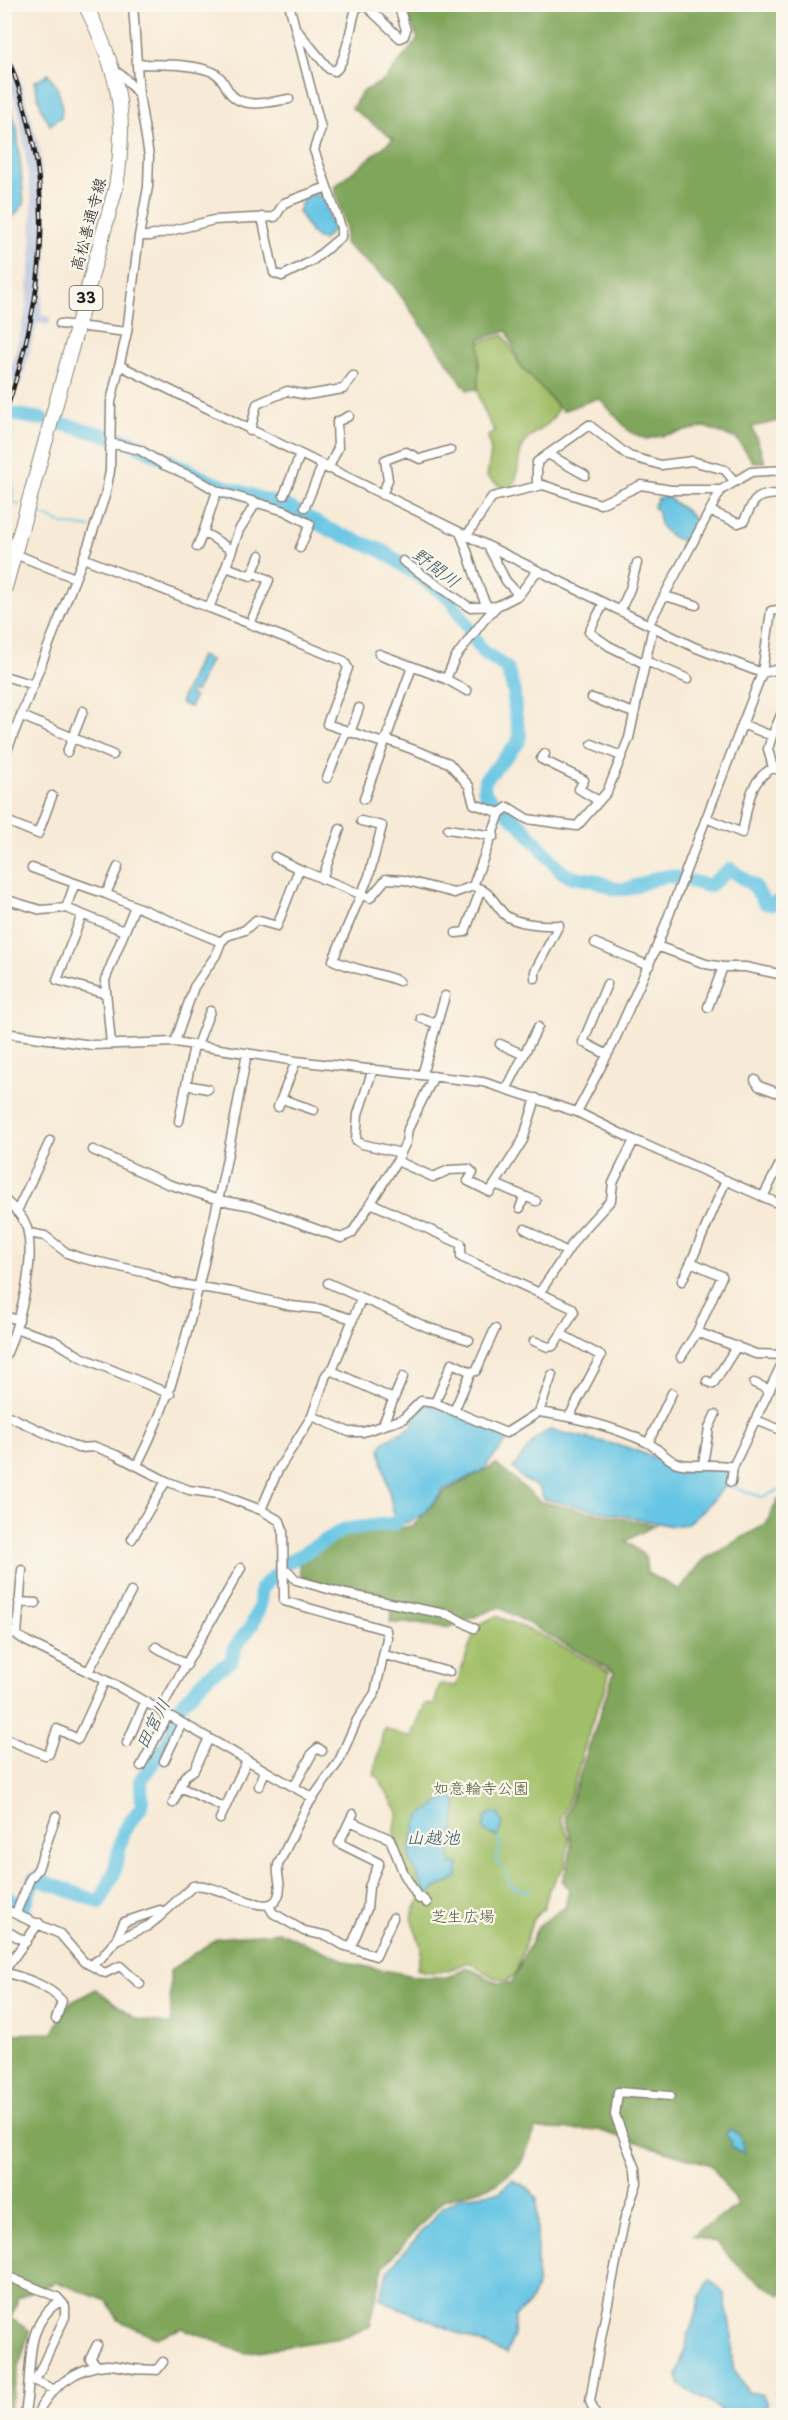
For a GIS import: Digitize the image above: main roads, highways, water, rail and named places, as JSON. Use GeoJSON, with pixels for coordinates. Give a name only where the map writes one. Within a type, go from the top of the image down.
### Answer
{"type":"FeatureCollection","features":[{"type":"Feature","properties":{"kind":"main road","name":"高松善通寺線"},"geometry":{"type":"LineString","coordinates":[[4,591],[116,188],[120,162],[121,112],[114,70],[109,54],[85,4]]}},
{"type":"Feature","properties":{"kind":"water"},"geometry":{"type":"Polygon","coordinates":[[[48,74],[57,89],[62,105],[61,117],[50,125],[42,110],[34,82],[48,74]]]}},
{"type":"Feature","properties":{"kind":"water"},"geometry":{"type":"Polygon","coordinates":[[[4,84],[17,128],[24,204],[5,226],[4,84]]]}},
{"type":"Feature","properties":{"kind":"water"},"geometry":{"type":"Polygon","coordinates":[[[313,194],[324,197],[333,230],[322,241],[311,233],[298,211],[305,196],[313,194]]]}},
{"type":"Feature","properties":{"kind":"water"},"geometry":{"type":"Polygon","coordinates":[[[668,496],[689,513],[695,522],[691,538],[684,541],[678,540],[662,527],[658,511],[653,507],[658,498],[668,496]]]}},
{"type":"Feature","properties":{"kind":"water"},"geometry":{"type":"Polygon","coordinates":[[[200,656],[210,660],[196,692],[191,691],[190,695],[194,697],[190,707],[180,703],[200,656]]]}},
{"type":"Feature","properties":{"kind":"water"},"geometry":{"type":"Polygon","coordinates":[[[424,1404],[432,1404],[509,1438],[483,1470],[443,1490],[424,1514],[410,1522],[396,1524],[380,1450],[386,1440],[413,1425],[415,1413],[424,1404]]]}},
{"type":"Feature","properties":{"kind":"water"},"geometry":{"type":"Polygon","coordinates":[[[550,1430],[626,1447],[677,1466],[720,1467],[728,1471],[730,1477],[718,1495],[698,1515],[682,1525],[672,1526],[544,1499],[539,1488],[523,1479],[513,1468],[537,1437],[550,1430]]]}},
{"type":"Feature","properties":{"kind":"water","name":"山越池"},"geometry":{"type":"Polygon","coordinates":[[[457,1791],[454,1830],[456,1848],[449,1851],[452,1865],[459,1863],[457,1878],[427,1896],[410,1860],[417,1821],[422,1814],[457,1791]]]}},
{"type":"Feature","properties":{"kind":"water"},"geometry":{"type":"Polygon","coordinates":[[[491,1813],[499,1814],[502,1823],[498,1837],[486,1832],[483,1828],[486,1816],[491,1813]]]}},
{"type":"Feature","properties":{"kind":"water"},"geometry":{"type":"Polygon","coordinates":[[[729,2129],[742,2138],[745,2154],[730,2146],[731,2141],[726,2135],[729,2129]]]}},
{"type":"Feature","properties":{"kind":"water"},"geometry":{"type":"Polygon","coordinates":[[[512,2180],[527,2187],[537,2198],[537,2286],[528,2305],[515,2316],[514,2336],[506,2354],[380,2299],[388,2270],[444,2206],[461,2197],[500,2192],[512,2180]]]}},
{"type":"Feature","properties":{"kind":"water"},"geometry":{"type":"Polygon","coordinates":[[[710,2279],[724,2294],[732,2336],[733,2368],[748,2392],[763,2395],[767,2405],[762,2415],[729,2415],[680,2385],[677,2375],[700,2298],[710,2279]]]}},
{"type":"Feature","properties":{"kind":"waterway","name":"野間川"},"geometry":{"type":"LineString","coordinates":[[4,413],[42,419]]}},
{"type":"Feature","properties":{"kind":"waterway"},"geometry":{"type":"LineString","coordinates":[[4,420],[13,429],[5,455],[12,483],[13,502],[19,505]]}},
{"type":"Feature","properties":{"kind":"waterway","name":"野間川"},"geometry":{"type":"LineString","coordinates":[[59,423],[131,442],[211,482],[290,508],[332,531],[383,551],[451,599],[482,651],[507,668],[514,692],[515,713],[520,736],[518,743],[485,780],[486,795],[521,825],[561,871],[569,876],[597,881],[615,889],[627,889],[657,878],[670,876],[709,886],[730,869],[754,886],[765,903],[773,904],[784,899]]}},
{"type":"Feature","properties":{"kind":"waterway"},"geometry":{"type":"LineString","coordinates":[[100,525],[104,510]]}},
{"type":"Feature","properties":{"kind":"waterway"},"geometry":{"type":"LineString","coordinates":[[34,511],[63,524],[91,528]]}},
{"type":"Feature","properties":{"kind":"waterway"},"geometry":{"type":"LineString","coordinates":[[727,1485],[762,1497],[784,1488]]}},
{"type":"Feature","properties":{"kind":"waterway","name":"田宮川"},"geometry":{"type":"LineString","coordinates":[[287,1563],[343,1530],[396,1523]]}},
{"type":"Feature","properties":{"kind":"waterway","name":"田宮川"},"geometry":{"type":"LineString","coordinates":[[4,1895],[23,1908],[34,1880],[37,1879],[100,1902],[114,1873],[123,1832],[142,1806],[141,1779],[167,1744],[175,1723],[177,1709],[208,1676],[231,1661],[235,1647],[252,1625],[260,1605],[261,1588],[279,1572]]}},
{"type":"Feature","properties":{"kind":"waterway"},"geometry":{"type":"LineString","coordinates":[[499,1837],[500,1847],[496,1860],[501,1866]]}},
{"type":"Feature","properties":{"kind":"waterway"},"geometry":{"type":"LineString","coordinates":[[505,1870],[511,1886],[524,1891],[531,1890]]}},
{"type":"Feature","properties":{"kind":"railway"},"geometry":{"type":"LineString","coordinates":[[4,48],[22,97],[33,143],[40,188],[41,233],[38,277],[30,322],[4,418]]}},
{"type":"Feature","properties":{"kind":"park label","name":"如意輪寺公園"},"geometry":{"type":"Point","coordinates":[481,1788]}},
{"type":"Feature","properties":{"kind":"park label","name":"芝生広場"},"geometry":{"type":"Point","coordinates":[463,1916]}}]}
